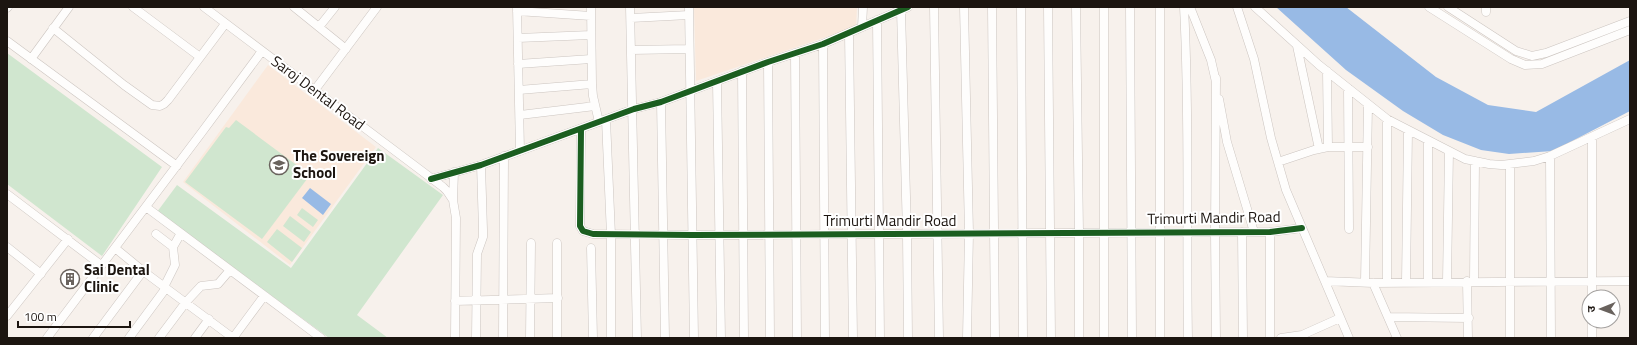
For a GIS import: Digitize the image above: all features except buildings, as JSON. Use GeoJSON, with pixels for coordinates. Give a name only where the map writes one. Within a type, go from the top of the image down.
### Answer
{"type":"FeatureCollection","features":[{"type":"Feature","properties":{"kind":"street"},"geometry":{"type":"LineString","coordinates":[[31,58],[68,7]]}},
{"type":"Feature","properties":{"kind":"street"},"geometry":{"type":"LineString","coordinates":[[133,7],[200,57]]}},
{"type":"Feature","properties":{"kind":"street","name":"Saroj Dental Road"},"geometry":{"type":"LineString","coordinates":[[204,7],[448,191],[453,200]]}},
{"type":"Feature","properties":{"kind":"street"},"geometry":{"type":"LineString","coordinates":[[294,7],[346,48]]}},
{"type":"Feature","properties":{"kind":"street"},"geometry":{"type":"LineString","coordinates":[[319,27],[335,7]]}},
{"type":"Feature","properties":{"kind":"street"},"geometry":{"type":"LineString","coordinates":[[314,91],[377,7]]}},
{"type":"Feature","properties":{"kind":"street"},"geometry":{"type":"LineString","coordinates":[[591,7],[592,84],[595,106],[603,121],[611,235],[611,338]]}},
{"type":"Feature","properties":{"kind":"street"},"geometry":{"type":"LineString","coordinates":[[630,7],[634,109],[637,338]]}},
{"type":"Feature","properties":{"kind":"street"},"geometry":{"type":"LineString","coordinates":[[862,27],[863,7]]}},
{"type":"Feature","properties":{"kind":"street"},"geometry":{"type":"LineString","coordinates":[[934,7],[939,338]]}},
{"type":"Feature","properties":{"kind":"street"},"geometry":{"type":"LineString","coordinates":[[964,7],[969,233],[967,338]]}},
{"type":"Feature","properties":{"kind":"street"},"geometry":{"type":"LineString","coordinates":[[992,7],[995,338]]}},
{"type":"Feature","properties":{"kind":"street"},"geometry":{"type":"LineString","coordinates":[[1021,7],[1022,338]]}},
{"type":"Feature","properties":{"kind":"street"},"geometry":{"type":"LineString","coordinates":[[1048,7],[1051,338]]}},
{"type":"Feature","properties":{"kind":"street"},"geometry":{"type":"LineString","coordinates":[[1076,7],[1079,338]]}},
{"type":"Feature","properties":{"kind":"street"},"geometry":{"type":"LineString","coordinates":[[1104,7],[1104,338]]}},
{"type":"Feature","properties":{"kind":"street"},"geometry":{"type":"LineString","coordinates":[[1130,7],[1132,338]]}},
{"type":"Feature","properties":{"kind":"street"},"geometry":{"type":"LineString","coordinates":[[1160,7],[1160,338]]}},
{"type":"Feature","properties":{"kind":"street"},"geometry":{"type":"LineString","coordinates":[[1184,7],[1187,63],[1186,232],[1188,338]]}},
{"type":"Feature","properties":{"kind":"street"},"geometry":{"type":"LineString","coordinates":[[1190,7],[1211,60],[1216,78],[1227,142],[1254,232]]}},
{"type":"Feature","properties":{"kind":"street"},"geometry":{"type":"LineString","coordinates":[[1237,7],[1254,59],[1286,190],[1349,338]]}},
{"type":"Feature","properties":{"kind":"street"},"geometry":{"type":"LineString","coordinates":[[1255,7],[1297,46],[1387,119],[1465,159],[1489,164],[1510,165],[1527,162],[1550,156],[1630,119]]}},
{"type":"Feature","properties":{"kind":"street"},"geometry":{"type":"LineString","coordinates":[[1430,7],[1511,59],[1525,65],[1542,64],[1630,30]]}},
{"type":"Feature","properties":{"kind":"street"},"geometry":{"type":"LineString","coordinates":[[1448,7],[1516,51],[1532,56],[1546,54],[1630,21]]}},
{"type":"Feature","properties":{"kind":"street"},"geometry":{"type":"LineString","coordinates":[[431,179],[482,165],[634,109],[690,92],[742,71],[823,44],[905,8],[908,338]]}},
{"type":"Feature","properties":{"kind":"street"},"geometry":{"type":"LineString","coordinates":[[520,151],[517,9],[591,16]]}},
{"type":"Feature","properties":{"kind":"street"},"geometry":{"type":"LineString","coordinates":[[631,18],[689,11],[694,338]]}},
{"type":"Feature","properties":{"kind":"street"},"geometry":{"type":"LineString","coordinates":[[877,20],[880,338]]}},
{"type":"Feature","properties":{"kind":"street"},"geometry":{"type":"LineString","coordinates":[[53,28],[124,85],[152,105],[156,106],[164,104],[168,100],[225,24]]}},
{"type":"Feature","properties":{"kind":"street"},"geometry":{"type":"LineString","coordinates":[[848,33],[852,234],[852,338]]}},
{"type":"Feature","properties":{"kind":"street"},"geometry":{"type":"LineString","coordinates":[[518,38],[591,35]]}},
{"type":"Feature","properties":{"kind":"street"},"geometry":{"type":"LineString","coordinates":[[7,41],[177,166]]}},
{"type":"Feature","properties":{"kind":"street"},"geometry":{"type":"LineString","coordinates":[[823,44],[825,338]]}},
{"type":"Feature","properties":{"kind":"street"},"geometry":{"type":"LineString","coordinates":[[1297,46],[1319,149]]}},
{"type":"Feature","properties":{"kind":"street"},"geometry":{"type":"LineString","coordinates":[[631,50],[689,49]]}},
{"type":"Feature","properties":{"kind":"street"},"geometry":{"type":"LineString","coordinates":[[47,338],[262,51]]}},
{"type":"Feature","properties":{"kind":"street"},"geometry":{"type":"LineString","coordinates":[[795,53],[797,338]]}},
{"type":"Feature","properties":{"kind":"street"},"geometry":{"type":"LineString","coordinates":[[518,64],[591,59]]}},
{"type":"Feature","properties":{"kind":"street"},"geometry":{"type":"LineString","coordinates":[[768,62],[770,338]]}},
{"type":"Feature","properties":{"kind":"street"},"geometry":{"type":"LineString","coordinates":[[742,71],[744,338]]}},
{"type":"Feature","properties":{"kind":"street"},"geometry":{"type":"LineString","coordinates":[[1327,71],[1328,148]]}},
{"type":"Feature","properties":{"kind":"street"},"geometry":{"type":"LineString","coordinates":[[1216,78],[1216,338]]}},
{"type":"Feature","properties":{"kind":"street"},"geometry":{"type":"LineString","coordinates":[[717,82],[721,338]]}},
{"type":"Feature","properties":{"kind":"street"},"geometry":{"type":"LineString","coordinates":[[519,90],[592,84]]}},
{"type":"Feature","properties":{"kind":"street"},"geometry":{"type":"LineString","coordinates":[[1348,88],[1347,147],[1349,229]]}},
{"type":"Feature","properties":{"kind":"street"},"geometry":{"type":"LineString","coordinates":[[661,102],[666,338]]}},
{"type":"Feature","properties":{"kind":"street"},"geometry":{"type":"LineString","coordinates":[[1368,105],[1369,283],[1388,317],[1397,338]]}},
{"type":"Feature","properties":{"kind":"street"},"geometry":{"type":"LineString","coordinates":[[520,115],[595,106]]}},
{"type":"Feature","properties":{"kind":"street"},"geometry":{"type":"LineString","coordinates":[[1387,119],[1387,283]]}},
{"type":"Feature","properties":{"kind":"street","name":"Trimurti Mandir Road"},"geometry":{"type":"LineString","coordinates":[[580,128],[581,230],[586,233],[611,235],[720,235],[1270,232],[1302,228]]}},
{"type":"Feature","properties":{"kind":"street"},"geometry":{"type":"LineString","coordinates":[[1406,282],[1408,131]]}},
{"type":"Feature","properties":{"kind":"street"},"geometry":{"type":"LineString","coordinates":[[1592,137],[1592,289]]}},
{"type":"Feature","properties":{"kind":"street"},"geometry":{"type":"LineString","coordinates":[[1428,141],[1428,282]]}},
{"type":"Feature","properties":{"kind":"street"},"geometry":{"type":"LineString","coordinates":[[1278,162],[1319,149],[1368,147]]}},
{"type":"Feature","properties":{"kind":"street"},"geometry":{"type":"LineString","coordinates":[[1448,282],[1449,151]]}},
{"type":"Feature","properties":{"kind":"street"},"geometry":{"type":"LineString","coordinates":[[503,338],[504,156]]}},
{"type":"Feature","properties":{"kind":"street"},"geometry":{"type":"LineString","coordinates":[[1550,156],[1551,338]]}},
{"type":"Feature","properties":{"kind":"street"},"geometry":{"type":"LineString","coordinates":[[1468,338],[1475,161]]}},
{"type":"Feature","properties":{"kind":"street"},"geometry":{"type":"LineString","coordinates":[[476,338],[477,254],[483,237],[482,165]]}},
{"type":"Feature","properties":{"kind":"street"},"geometry":{"type":"LineString","coordinates":[[1510,165],[1510,338]]}},
{"type":"Feature","properties":{"kind":"street"},"geometry":{"type":"LineString","coordinates":[[454,172],[453,200],[456,218],[455,338]]}},
{"type":"Feature","properties":{"kind":"street"},"geometry":{"type":"LineString","coordinates":[[7,194],[101,264]]}},
{"type":"Feature","properties":{"kind":"street"},"geometry":{"type":"LineString","coordinates":[[146,207],[321,338]]}},
{"type":"Feature","properties":{"kind":"street"},"geometry":{"type":"LineString","coordinates":[[1242,232],[1243,338]]}},
{"type":"Feature","properties":{"kind":"street"},"geometry":{"type":"LineString","coordinates":[[1270,232],[1270,338]]}},
{"type":"Feature","properties":{"kind":"street"},"geometry":{"type":"LineString","coordinates":[[156,234],[173,247]]}},
{"type":"Feature","properties":{"kind":"street"},"geometry":{"type":"LineString","coordinates":[[129,338],[165,287],[175,265],[173,247],[181,234]]}},
{"type":"Feature","properties":{"kind":"street"},"geometry":{"type":"LineString","coordinates":[[7,316],[68,240]]}},
{"type":"Feature","properties":{"kind":"street"},"geometry":{"type":"LineString","coordinates":[[557,243],[557,338]]}},
{"type":"Feature","properties":{"kind":"street"},"geometry":{"type":"LineString","coordinates":[[530,338],[531,244]]}},
{"type":"Feature","properties":{"kind":"street"},"geometry":{"type":"LineString","coordinates":[[7,247],[41,274]]}},
{"type":"Feature","properties":{"kind":"street"},"geometry":{"type":"LineString","coordinates":[[115,248],[143,271],[233,338],[264,296]]}},
{"type":"Feature","properties":{"kind":"street"},"geometry":{"type":"LineString","coordinates":[[591,248],[593,338]]}},
{"type":"Feature","properties":{"kind":"street"},"geometry":{"type":"LineString","coordinates":[[159,338],[186,302],[201,286],[218,284],[230,270]]}},
{"type":"Feature","properties":{"kind":"street"},"geometry":{"type":"LineString","coordinates":[[93,338],[143,271]]}},
{"type":"Feature","properties":{"kind":"street"},"geometry":{"type":"LineString","coordinates":[[1325,281],[1387,283],[1630,281]]}},
{"type":"Feature","properties":{"kind":"street"},"geometry":{"type":"LineString","coordinates":[[455,301],[558,298]]}},
{"type":"Feature","properties":{"kind":"street"},"geometry":{"type":"LineString","coordinates":[[1388,317],[1468,318]]}},
{"type":"Feature","properties":{"kind":"street"},"geometry":{"type":"LineString","coordinates":[[1281,338],[1302,335],[1340,318]]}},
{"type":"Feature","properties":{"kind":"street"},"geometry":{"type":"LineString","coordinates":[[195,338],[209,319]]}},
{"type":"Feature","properties":{"kind":"shaded area"},"geometry":{"type":"Polygon","coordinates":[[[694,7],[857,7],[856,27],[696,81],[694,7]]]}},
{"type":"Feature","properties":{"kind":"shaded area","name":"The Sovereign School"},"geometry":{"type":"Polygon","coordinates":[[[268,65],[376,147],[290,265],[183,182],[268,65]]]}},
{"type":"Feature","properties":{"kind":"green space"},"geometry":{"type":"Polygon","coordinates":[[[7,53],[162,167],[102,256],[7,184],[7,53]]]}},
{"type":"Feature","properties":{"kind":"green space"},"geometry":{"type":"Polygon","coordinates":[[[236,120],[310,175],[262,239],[185,182],[226,127],[229,128],[236,120]]]}},
{"type":"Feature","properties":{"kind":"green space"},"geometry":{"type":"Polygon","coordinates":[[[378,148],[443,195],[357,315],[388,338],[329,338],[157,212],[177,185],[291,268],[378,148]]]}},
{"type":"Feature","properties":{"kind":"green space"},"geometry":{"type":"Polygon","coordinates":[[[302,208],[318,220],[313,227],[297,215],[302,208]]]}},
{"type":"Feature","properties":{"kind":"green space"},"geometry":{"type":"Polygon","coordinates":[[[290,216],[311,232],[304,242],[283,226],[290,216]]]}},
{"type":"Feature","properties":{"kind":"green space"},"geometry":{"type":"Polygon","coordinates":[[[277,229],[302,248],[292,262],[267,242],[277,229]]]}},
{"type":"Feature","properties":{"kind":"water"},"geometry":{"type":"Polygon","coordinates":[[[1276,7],[1346,7],[1436,77],[1488,105],[1536,112],[1630,60],[1630,111],[1553,151],[1509,154],[1481,150],[1443,135],[1403,111],[1346,70],[1276,7]]]}},
{"type":"Feature","properties":{"kind":"water"},"geometry":{"type":"Polygon","coordinates":[[[310,188],[331,204],[323,215],[302,198],[310,188]]]}},
{"type":"Feature","properties":{"kind":"cycle path"},"geometry":{"type":"LineString","coordinates":[[431,179],[481,165],[634,109],[661,102],[768,62],[823,44],[908,7]]}},
{"type":"Feature","properties":{"kind":"cycle path"},"geometry":{"type":"LineString","coordinates":[[581,129],[580,226],[583,231],[593,234],[693,235],[1270,232],[1302,228]]}},
{"type":"Feature","properties":{"kind":"place","name":"The Sovereign School"},"geometry":{"type":"Point","coordinates":[279,165]}},
{"type":"Feature","properties":{"kind":"place","name":"Sai Dental Clinic"},"geometry":{"type":"Point","coordinates":[70,279]}}]}
